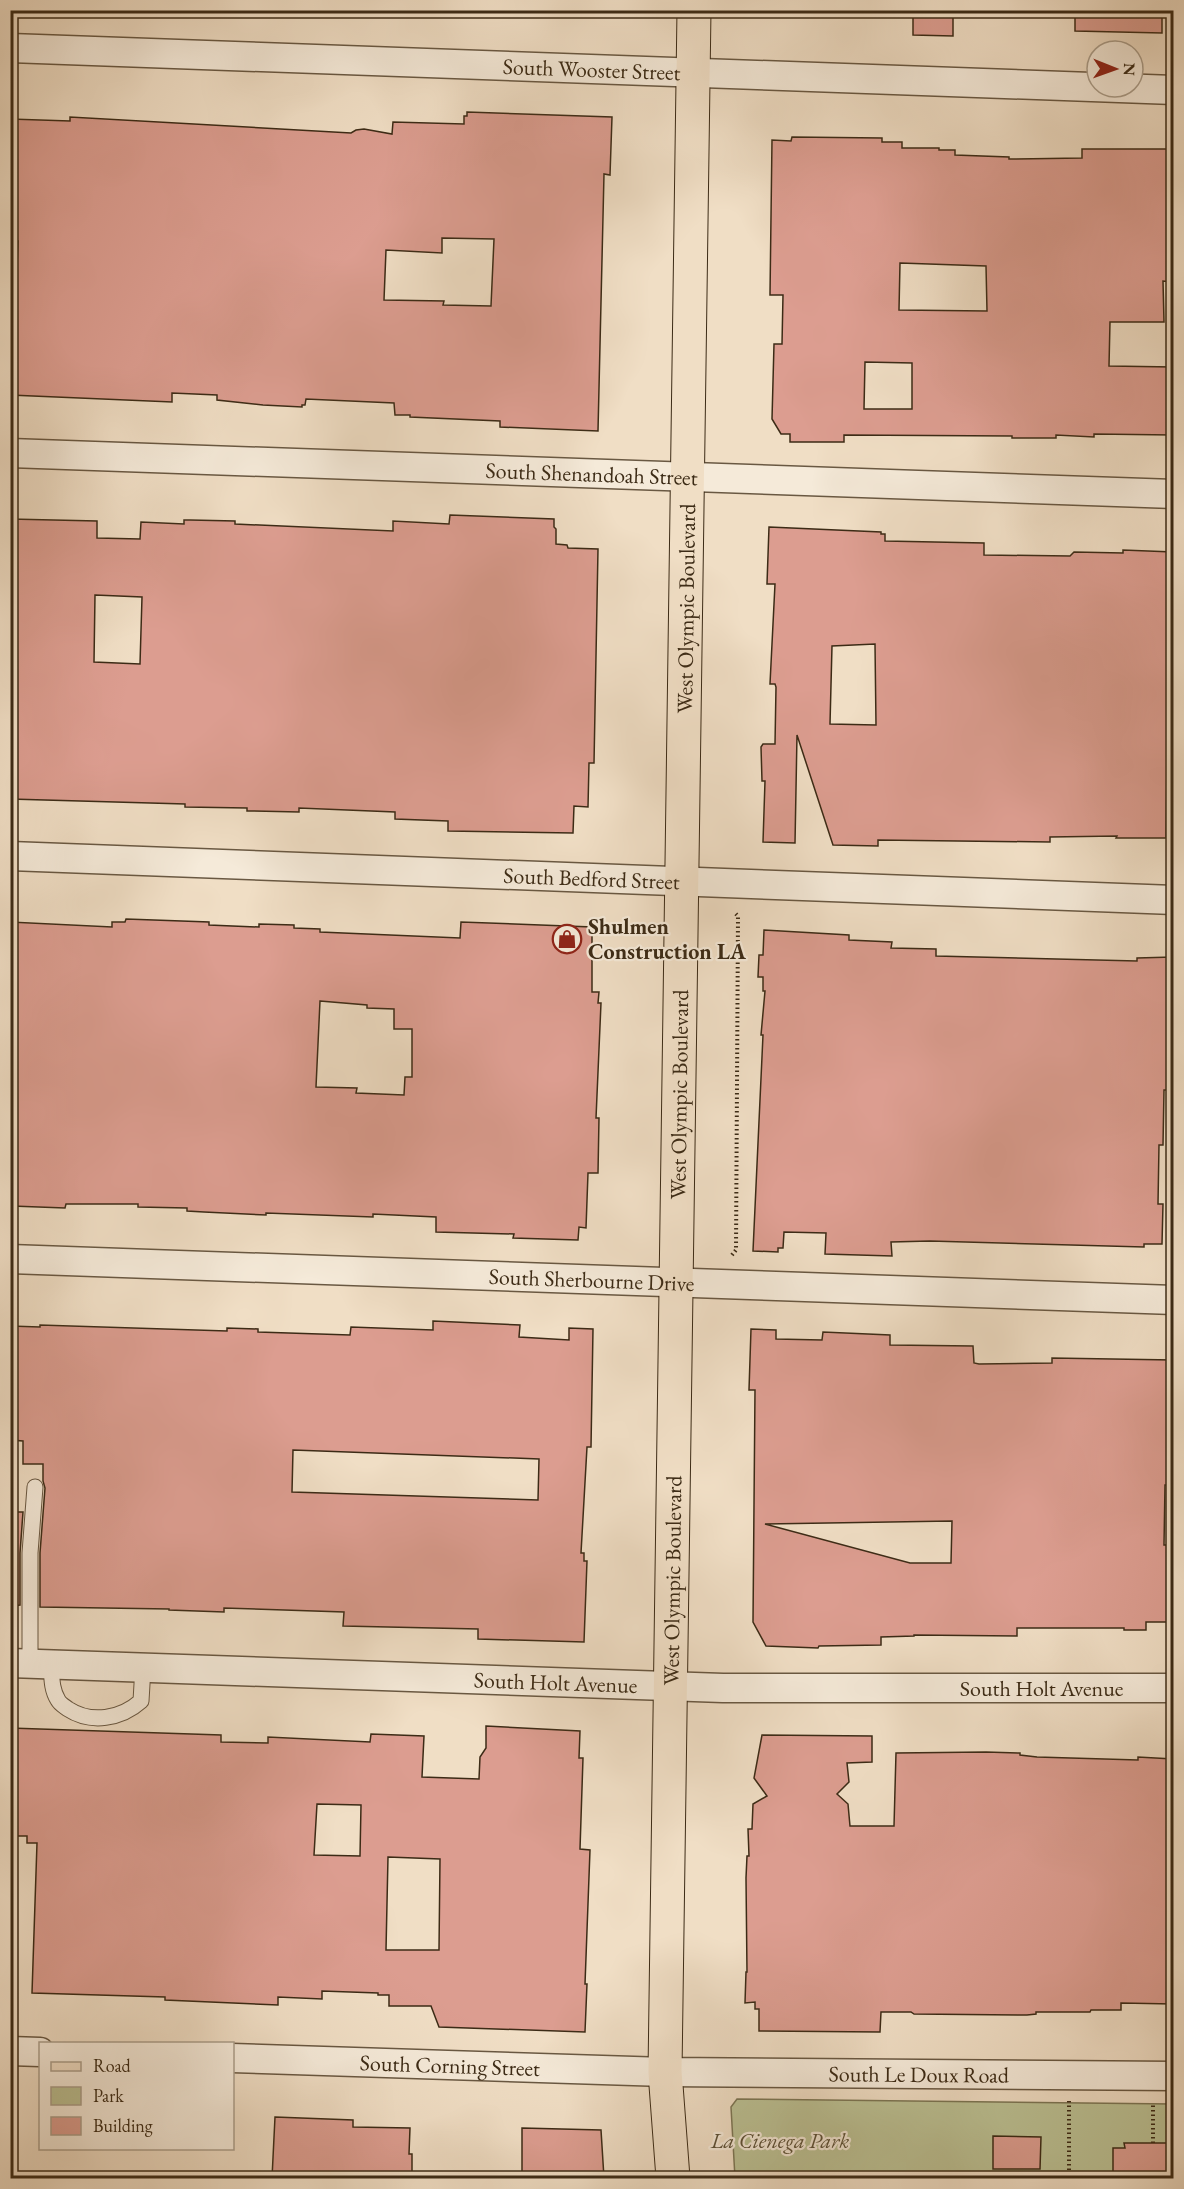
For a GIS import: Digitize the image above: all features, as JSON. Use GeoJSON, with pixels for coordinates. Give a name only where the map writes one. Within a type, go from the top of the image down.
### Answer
{"type":"FeatureCollection","features":[{"type":"Feature","properties":{"kind":"main road","name":"West Olympic Boulevard"},"geometry":{"type":"LineString","coordinates":[[673,2178],[665,2072],[694,10]]}},
{"type":"Feature","properties":{"kind":"street","name":"South Wooster Street"},"geometry":{"type":"LineString","coordinates":[[10,48],[1173,90]]}},
{"type":"Feature","properties":{"kind":"street","name":"South Shenandoah Street"},"geometry":{"type":"LineString","coordinates":[[10,453],[1173,494]]}},
{"type":"Feature","properties":{"kind":"street","name":"South Bedford Street"},"geometry":{"type":"LineString","coordinates":[[10,856],[1173,900]]}},
{"type":"Feature","properties":{"kind":"street","name":"South Sherbourne Drive"},"geometry":{"type":"LineString","coordinates":[[10,1259],[1173,1300]]}},
{"type":"Feature","properties":{"kind":"street","name":"South Holt Avenue"},"geometry":{"type":"LineString","coordinates":[[30,1663],[670,1686],[1173,1688]]}},
{"type":"Feature","properties":{"kind":"street"},"geometry":{"type":"LineString","coordinates":[[10,2051],[39,2052]]}},
{"type":"Feature","properties":{"kind":"street","name":"South Corning Street"},"geometry":{"type":"LineString","coordinates":[[234,2058],[665,2072]]}},
{"type":"Feature","properties":{"kind":"street","name":"South Le Doux Road"},"geometry":{"type":"LineString","coordinates":[[665,2072],[1173,2076]]}},
{"type":"Feature","properties":{"kind":"lane"},"geometry":{"type":"LineString","coordinates":[[34,1487],[30,1553],[30,1663],[52,1688],[59,1703],[75,1713],[91,1718],[109,1717],[131,1709],[141,1701],[143,1667]]}},
{"type":"Feature","properties":{"kind":"path"},"geometry":{"type":"LineString","coordinates":[[732,1255],[736,1250],[738,916]]}},
{"type":"Feature","properties":{"kind":"path"},"geometry":{"type":"LineString","coordinates":[[1068,2099],[1069,2178]]}},
{"type":"Feature","properties":{"kind":"path"},"geometry":{"type":"LineString","coordinates":[[1153,2099],[1153,2143]]}},
{"type":"Feature","properties":{"kind":"green space","name":"La Cienega Park"},"geometry":{"type":"Polygon","coordinates":[[[737,2099],[1173,2104],[1173,2178],[735,2178],[731,2107],[737,2099]]]}},
{"type":"Feature","properties":{"kind":"building"},"geometry":{"type":"Polygon","coordinates":[[[913,10],[953,10],[953,36],[913,35],[913,10]]]}},
{"type":"Feature","properties":{"kind":"building"},"geometry":{"type":"Polygon","coordinates":[[[1075,10],[1162,10],[1162,33],[1075,31],[1075,10]]]}},
{"type":"Feature","properties":{"kind":"building"},"geometry":{"type":"Polygon","coordinates":[[[467,112],[612,117],[610,175],[604,174],[598,431],[500,427],[500,421],[395,415],[394,403],[306,399],[302,407],[217,400],[217,395],[172,393],[172,402],[10,395],[11,291],[16,292],[18,241],[13,241],[13,235],[10,235],[10,119],[70,121],[70,117],[351,133],[364,129],[392,134],[393,122],[464,124],[464,116],[467,116],[467,112]],[[442,238],[442,253],[386,250],[384,300],[444,301],[443,305],[491,306],[494,239],[442,238]]]}},
{"type":"Feature","properties":{"kind":"building"},"geometry":{"type":"Polygon","coordinates":[[[792,137],[882,138],[882,142],[902,142],[902,148],[939,148],[939,150],[955,150],[955,155],[1009,157],[1009,159],[1082,158],[1082,149],[1173,149],[1173,282],[1163,281],[1164,322],[1110,322],[1109,366],[1173,367],[1173,435],[1094,434],[1094,437],[1056,435],[1056,438],[1012,438],[1012,436],[844,435],[844,442],[790,442],[790,434],[781,434],[772,419],[774,344],[782,344],[783,295],[770,295],[772,140],[791,141],[792,137]],[[900,263],[899,310],[987,311],[986,266],[900,263]],[[865,362],[864,409],[912,409],[912,363],[865,362]]]}},
{"type":"Feature","properties":{"kind":"building"},"geometry":{"type":"Polygon","coordinates":[[[450,515],[554,519],[556,544],[567,545],[568,548],[598,549],[594,763],[589,763],[588,807],[574,806],[573,833],[448,831],[448,821],[395,819],[395,812],[299,808],[299,812],[247,811],[247,808],[185,807],[185,804],[10,799],[10,519],[97,521],[97,538],[140,539],[141,522],[184,524],[184,520],[235,521],[235,524],[393,531],[393,521],[449,524],[450,515]],[[95,595],[94,662],[140,664],[142,597],[95,595]]]}},
{"type":"Feature","properties":{"kind":"building"},"geometry":{"type":"Polygon","coordinates":[[[769,527],[881,532],[885,534],[885,541],[984,543],[984,555],[1070,556],[1074,552],[1123,553],[1123,550],[1173,552],[1173,755],[1168,754],[1167,758],[1166,838],[1050,837],[1050,842],[878,840],[878,846],[833,845],[797,735],[795,843],[763,842],[765,781],[762,781],[761,747],[763,744],[775,744],[776,687],[775,684],[770,684],[775,584],[767,584],[769,527]],[[875,644],[832,646],[830,724],[876,725],[875,644]]]}},
{"type":"Feature","properties":{"kind":"building"},"geometry":{"type":"Polygon","coordinates":[[[126,919],[209,922],[209,925],[259,927],[259,924],[294,925],[294,928],[320,929],[320,932],[460,938],[461,922],[592,927],[592,992],[599,992],[598,1003],[601,1003],[596,1118],[599,1118],[598,1173],[588,1173],[586,1228],[579,1227],[578,1240],[513,1238],[514,1234],[436,1232],[436,1217],[373,1214],[373,1217],[266,1213],[266,1215],[187,1211],[187,1208],[138,1207],[138,1204],[66,1204],[65,1208],[12,1206],[10,922],[112,927],[112,922],[125,922],[126,919]],[[320,1001],[316,1087],[357,1088],[356,1093],[404,1095],[405,1077],[412,1077],[412,1029],[394,1029],[394,1009],[367,1008],[367,1005],[320,1001]]]}},
{"type":"Feature","properties":{"kind":"building"},"geometry":{"type":"Polygon","coordinates":[[[764,930],[849,935],[849,940],[892,942],[891,948],[936,949],[936,956],[1137,961],[1137,958],[1173,957],[1173,1090],[1164,1090],[1163,1145],[1159,1145],[1158,1204],[1163,1204],[1162,1244],[1144,1244],[1144,1247],[891,1242],[892,1256],[825,1254],[826,1233],[784,1232],[783,1248],[778,1248],[778,1252],[753,1251],[763,1035],[761,1035],[765,991],[763,991],[763,977],[758,977],[759,955],[763,955],[764,930]]]}},
{"type":"Feature","properties":{"kind":"building"},"geometry":{"type":"Polygon","coordinates":[[[433,1321],[520,1325],[519,1337],[569,1340],[569,1328],[593,1329],[591,1447],[587,1447],[581,1553],[584,1553],[584,1561],[587,1561],[584,1642],[478,1639],[478,1629],[343,1626],[344,1612],[224,1608],[224,1612],[40,1607],[40,1553],[45,1488],[43,1464],[23,1464],[23,1441],[10,1440],[10,1326],[227,1331],[227,1328],[258,1329],[258,1332],[350,1335],[351,1327],[433,1330],[433,1321]],[[293,1450],[292,1492],[538,1500],[539,1459],[293,1450]]]}},
{"type":"Feature","properties":{"kind":"building"},"geometry":{"type":"Polygon","coordinates":[[[751,1329],[776,1330],[776,1339],[822,1340],[823,1332],[890,1335],[890,1345],[973,1346],[974,1363],[979,1364],[1052,1363],[1052,1358],[1173,1360],[1173,1485],[1165,1485],[1164,1545],[1173,1545],[1173,1622],[1146,1622],[1146,1630],[1017,1628],[1017,1636],[914,1635],[881,1637],[881,1645],[819,1646],[818,1648],[766,1646],[753,1622],[755,1390],[749,1390],[751,1329]],[[952,1521],[765,1524],[910,1563],[951,1563],[952,1521]]]}},
{"type":"Feature","properties":{"kind":"building"},"geometry":{"type":"Polygon","coordinates":[[[10,1512],[23,1512],[20,1605],[10,1606],[10,1512]]]}},
{"type":"Feature","properties":{"kind":"building"},"geometry":{"type":"Polygon","coordinates":[[[486,1726],[580,1731],[579,1758],[583,1758],[580,1849],[590,1850],[585,2032],[439,2027],[431,2006],[389,2006],[389,1995],[378,1995],[378,1993],[322,1991],[322,1999],[278,1997],[278,2005],[165,2000],[165,1997],[32,1993],[37,1843],[27,1843],[27,1836],[10,1836],[10,1728],[221,1735],[221,1742],[268,1743],[268,1737],[370,1742],[371,1734],[424,1736],[422,1777],[479,1779],[480,1757],[486,1748],[486,1726]],[[317,1804],[314,1855],[360,1856],[361,1805],[317,1804]],[[388,1857],[386,1950],[439,1950],[440,1859],[388,1857]]]}},
{"type":"Feature","properties":{"kind":"building"},"geometry":{"type":"Polygon","coordinates":[[[762,1735],[872,1736],[872,1762],[847,1763],[849,1782],[837,1794],[848,1804],[850,1826],[894,1826],[896,1753],[986,1752],[1020,1753],[1020,1755],[1037,1757],[1173,1759],[1173,2004],[1121,2003],[1121,2010],[1036,2012],[1036,2014],[1027,2015],[881,2012],[880,2032],[759,2031],[759,2009],[755,2009],[755,2002],[745,2003],[746,1878],[747,1856],[749,1856],[748,1829],[752,1829],[753,1804],[767,1796],[754,1778],[762,1735]]]}},
{"type":"Feature","properties":{"kind":"building"},"geometry":{"type":"Polygon","coordinates":[[[275,2117],[353,2120],[353,2127],[410,2128],[409,2154],[412,2154],[412,2178],[272,2178],[275,2117]]]}},
{"type":"Feature","properties":{"kind":"building"},"geometry":{"type":"Polygon","coordinates":[[[522,2128],[601,2130],[604,2178],[522,2178],[522,2128]]]}},
{"type":"Feature","properties":{"kind":"building"},"geometry":{"type":"Polygon","coordinates":[[[993,2136],[1041,2137],[1040,2169],[993,2169],[993,2136]]]}},
{"type":"Feature","properties":{"kind":"building"},"geometry":{"type":"Polygon","coordinates":[[[1124,2143],[1169,2143],[1170,2148],[1173,2148],[1173,2178],[1113,2178],[1113,2148],[1125,2148],[1124,2143]]]}},
{"type":"Feature","properties":{"kind":"place","name":"Shulmen Construction LA"},"geometry":{"type":"Point","coordinates":[567,939]}}]}
